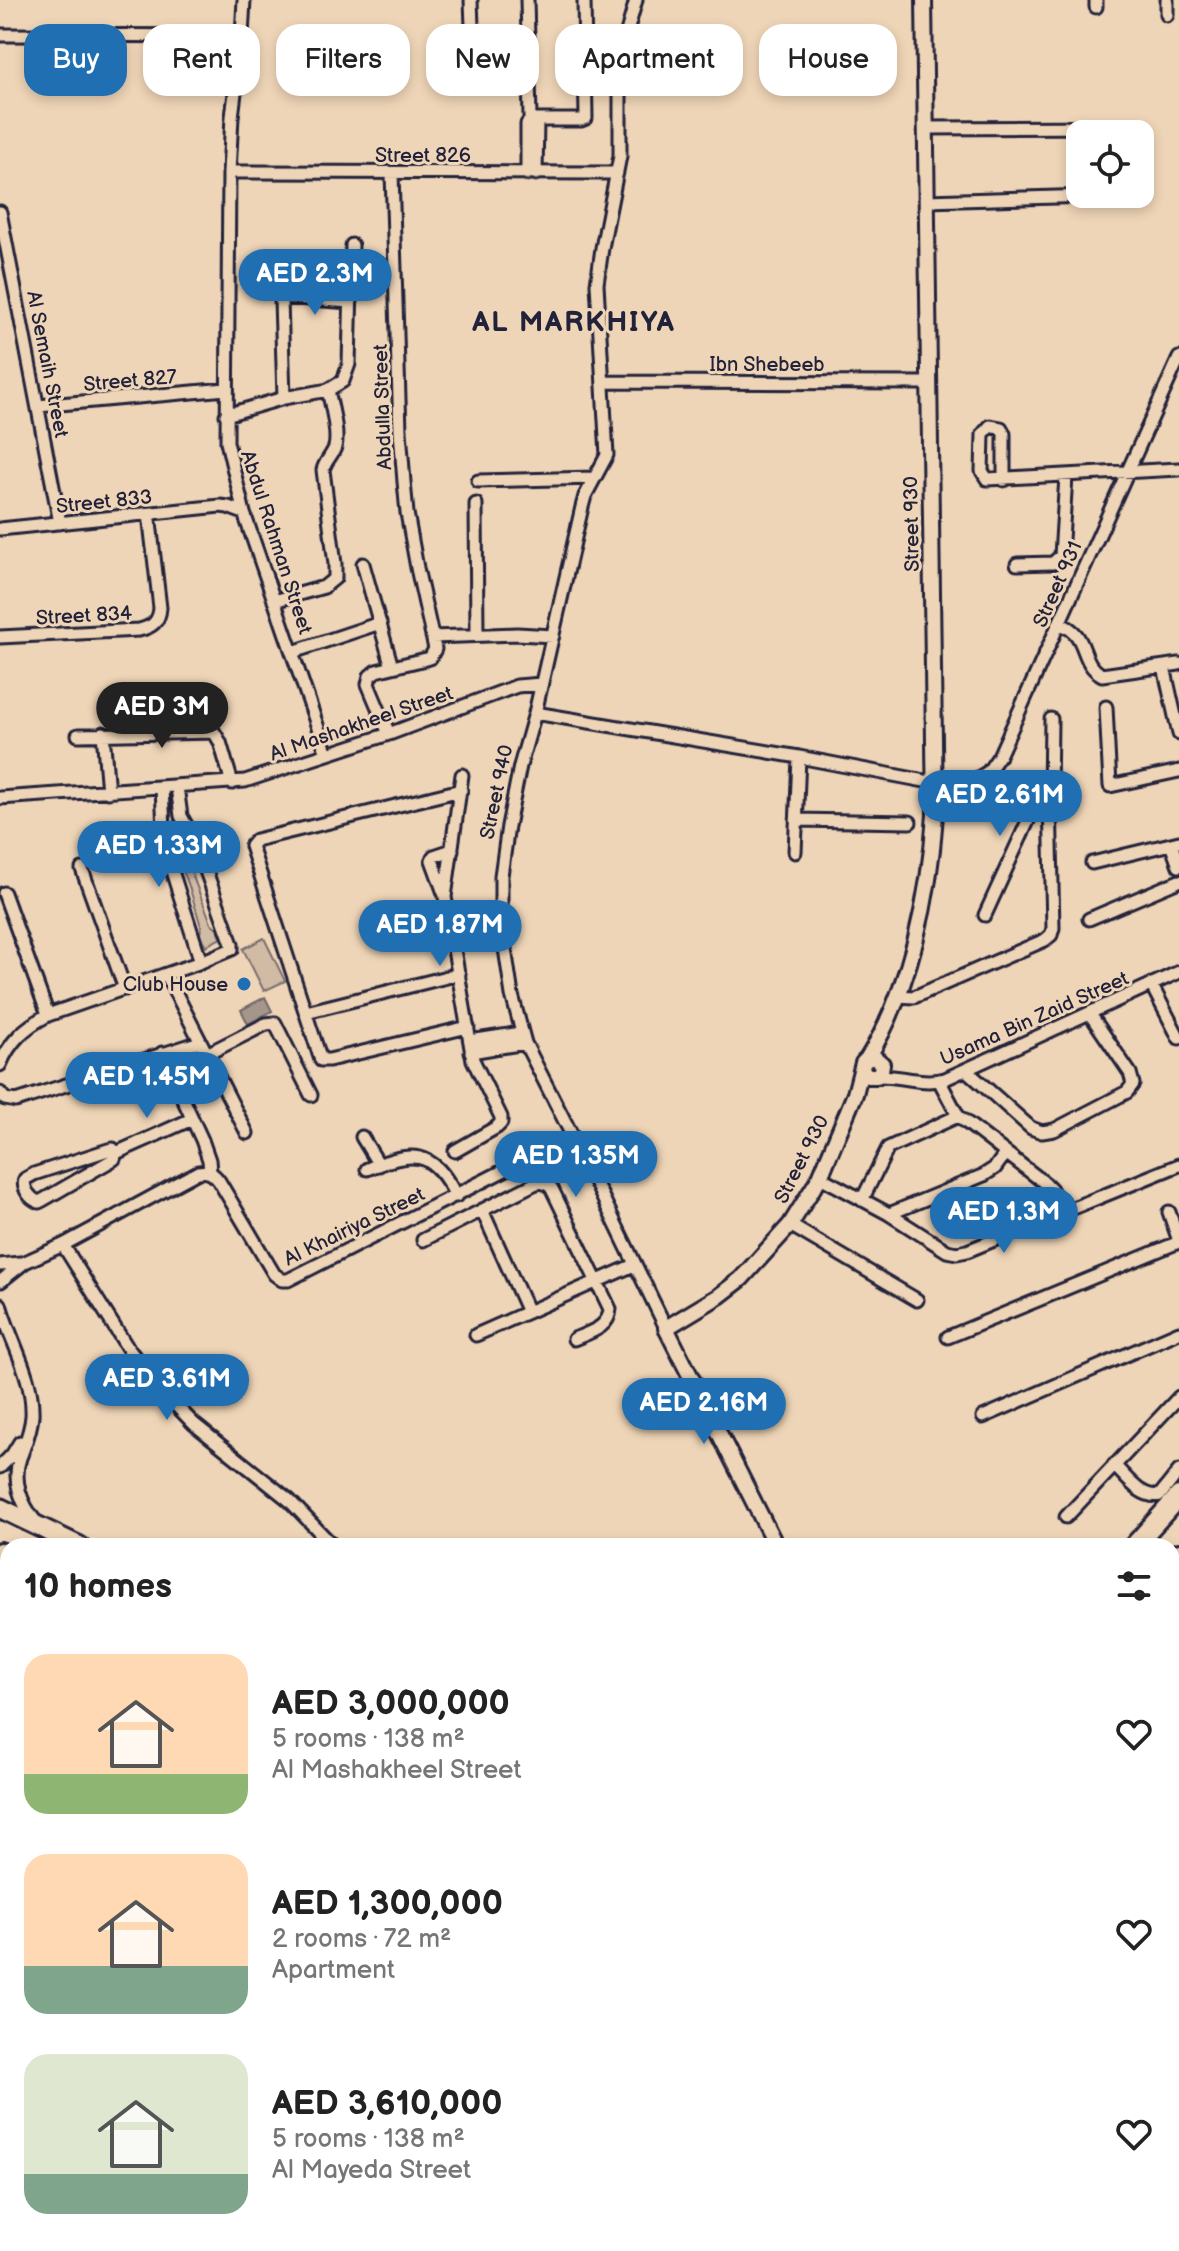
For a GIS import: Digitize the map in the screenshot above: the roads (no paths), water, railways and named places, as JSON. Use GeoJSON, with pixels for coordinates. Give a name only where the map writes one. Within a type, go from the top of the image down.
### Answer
{"type":"FeatureCollection","features":[{"type":"Feature","properties":{"kind":"main road"},"geometry":{"type":"LineString","coordinates":[[1141,1538],[1179,1496]]}},
{"type":"Feature","properties":{"kind":"main road"},"geometry":{"type":"LineString","coordinates":[[0,1508],[63,1538]]}},
{"type":"Feature","properties":{"kind":"street","name":"Abdul Rahman Street"},"geometry":{"type":"LineString","coordinates":[[243,24],[244,0]]}},
{"type":"Feature","properties":{"kind":"street"},"geometry":{"type":"LineString","coordinates":[[471,0],[472,24]]}},
{"type":"Feature","properties":{"kind":"street"},"geometry":{"type":"LineString","coordinates":[[527,0],[528,24]]}},
{"type":"Feature","properties":{"kind":"street"},"geometry":{"type":"LineString","coordinates":[[532,174],[527,124],[534,120],[586,118],[584,0]]}},
{"type":"Feature","properties":{"kind":"street","name":"Street 940"},"geometry":{"type":"LineString","coordinates":[[636,0],[620,57],[621,138],[597,284],[607,455],[582,507],[520,766],[501,876],[501,922],[512,995],[523,1038],[772,1538]]}},
{"type":"Feature","properties":{"kind":"street","name":"Street 930"},"geometry":{"type":"LineString","coordinates":[[666,1328],[741,1279],[790,1225],[820,1177],[855,1094],[873,1068],[917,933],[927,885],[933,843],[935,783],[924,0]]}},
{"type":"Feature","properties":{"kind":"street"},"geometry":{"type":"LineString","coordinates":[[1167,0],[1167,15]]}},
{"type":"Feature","properties":{"kind":"street"},"geometry":{"type":"LineString","coordinates":[[0,35],[143,36]]}},
{"type":"Feature","properties":{"kind":"street","name":"Abdul Rahman Street"},"geometry":{"type":"LineString","coordinates":[[235,96],[229,172],[227,442],[244,513],[327,754]]}},
{"type":"Feature","properties":{"kind":"street"},"geometry":{"type":"LineString","coordinates":[[531,96],[534,120]]}},
{"type":"Feature","properties":{"kind":"street"},"geometry":{"type":"LineString","coordinates":[[926,128],[1066,127]]}},
{"type":"Feature","properties":{"kind":"street","name":"Street 826"},"geometry":{"type":"LineString","coordinates":[[229,172],[617,173]]}},
{"type":"Feature","properties":{"kind":"street","name":"Abdulla Street"},"geometry":{"type":"LineString","coordinates":[[392,173],[404,482],[407,513],[432,637]]}},
{"type":"Feature","properties":{"kind":"street"},"geometry":{"type":"LineString","coordinates":[[927,201],[1066,197]]}},
{"type":"Feature","properties":{"kind":"street","name":"Al Semaih Street"},"geometry":{"type":"LineString","coordinates":[[0,212],[60,523]]}},
{"type":"Feature","properties":{"kind":"street"},"geometry":{"type":"LineString","coordinates":[[226,415],[284,398],[328,390],[343,381],[347,372],[352,245]]}},
{"type":"Feature","properties":{"kind":"street"},"geometry":{"type":"LineString","coordinates":[[280,267],[284,398]]}},
{"type":"Feature","properties":{"kind":"street"},"geometry":{"type":"LineString","coordinates":[[281,297],[351,302]]}},
{"type":"Feature","properties":{"kind":"street","name":"Street 931"},"geometry":{"type":"LineString","coordinates":[[535,713],[935,783],[954,785],[972,782],[994,764],[1179,358]]}},
{"type":"Feature","properties":{"kind":"street","name":"Ibn Shebeeb"},"geometry":{"type":"LineString","coordinates":[[604,382],[929,383]]}},
{"type":"Feature","properties":{"kind":"street","name":"Street 827"},"geometry":{"type":"LineString","coordinates":[[38,406],[226,389]]}},
{"type":"Feature","properties":{"kind":"street"},"geometry":{"type":"LineString","coordinates":[[274,601],[324,587],[335,578],[323,470],[336,439],[328,390]]}},
{"type":"Feature","properties":{"kind":"street"},"geometry":{"type":"LineString","coordinates":[[1004,480],[1004,434],[1001,428],[994,425],[987,427],[983,434],[983,475],[987,479],[1004,480],[1179,469]]}},
{"type":"Feature","properties":{"kind":"street"},"geometry":{"type":"LineString","coordinates":[[1017,564],[1053,563],[1061,556],[1066,476]]}},
{"type":"Feature","properties":{"kind":"street"},"geometry":{"type":"LineString","coordinates":[[478,481],[594,478]]}},
{"type":"Feature","properties":{"kind":"street","name":"Street 833"},"geometry":{"type":"LineString","coordinates":[[211,507],[226,500],[237,488]]}},
{"type":"Feature","properties":{"kind":"street"},"geometry":{"type":"LineString","coordinates":[[476,504],[477,634]]}},
{"type":"Feature","properties":{"kind":"street","name":"Street 833"},"geometry":{"type":"LineString","coordinates":[[0,529],[211,507],[228,507],[244,513]]}},
{"type":"Feature","properties":{"kind":"street","name":"Street 834"},"geometry":{"type":"LineString","coordinates":[[0,637],[139,630],[153,625],[158,620],[160,608],[149,514]]}},
{"type":"Feature","properties":{"kind":"street"},"geometry":{"type":"LineString","coordinates":[[363,564],[392,667]]}},
{"type":"Feature","properties":{"kind":"street"},"geometry":{"type":"LineString","coordinates":[[293,652],[380,623]]}},
{"type":"Feature","properties":{"kind":"street"},"geometry":{"type":"LineString","coordinates":[[1060,624],[1077,633],[1091,667],[1102,675],[1179,664]]}},
{"type":"Feature","properties":{"kind":"street"},"geometry":{"type":"LineString","coordinates":[[389,734],[368,680],[376,671],[430,658],[435,649],[432,637],[477,634],[553,636]]}},
{"type":"Feature","properties":{"kind":"street"},"geometry":{"type":"LineString","coordinates":[[1164,667],[1176,703],[1179,734]]}},
{"type":"Feature","properties":{"kind":"street","name":"Al Mashakheel Street"},"geometry":{"type":"LineString","coordinates":[[0,798],[232,783],[259,778],[517,686],[541,684]]}},
{"type":"Feature","properties":{"kind":"street"},"geometry":{"type":"LineString","coordinates":[[1106,707],[1110,786],[1179,771]]}},
{"type":"Feature","properties":{"kind":"street"},"geometry":{"type":"LineString","coordinates":[[897,996],[914,997],[1051,935],[1051,719]]}},
{"type":"Feature","properties":{"kind":"street"},"geometry":{"type":"LineString","coordinates":[[78,735],[214,732],[232,783]]}},
{"type":"Feature","properties":{"kind":"street"},"geometry":{"type":"LineString","coordinates":[[103,733],[108,792]]}},
{"type":"Feature","properties":{"kind":"street"},"geometry":{"type":"LineString","coordinates":[[795,852],[799,757]]}},
{"type":"Feature","properties":{"kind":"street"},"geometry":{"type":"LineString","coordinates":[[445,897],[462,775]]}},
{"type":"Feature","properties":{"kind":"street"},"geometry":{"type":"LineString","coordinates":[[0,1065],[17,1036],[48,1015],[201,962],[233,946],[196,843],[179,807],[177,787]]}},
{"type":"Feature","properties":{"kind":"street"},"geometry":{"type":"LineString","coordinates":[[162,788],[167,858],[201,962]]}},
{"type":"Feature","properties":{"kind":"street"},"geometry":{"type":"LineString","coordinates":[[461,790],[252,842],[252,851],[319,1057],[325,1061],[468,1027]]}},
{"type":"Feature","properties":{"kind":"street"},"geometry":{"type":"LineString","coordinates":[[985,915],[1033,810],[1042,801],[1050,799]]}},
{"type":"Feature","properties":{"kind":"street"},"geometry":{"type":"LineString","coordinates":[[796,820],[910,822]]}},
{"type":"Feature","properties":{"kind":"street"},"geometry":{"type":"LineString","coordinates":[[164,840],[173,831],[188,830]]}},
{"type":"Feature","properties":{"kind":"street"},"geometry":{"type":"LineString","coordinates":[[1092,863],[1175,843],[1179,866]]}},
{"type":"Feature","properties":{"kind":"street"},"geometry":{"type":"LineString","coordinates":[[452,850],[434,856],[432,860],[445,897],[470,1046],[477,1070],[499,1110],[501,1123],[455,1151]]}},
{"type":"Feature","properties":{"kind":"street"},"geometry":{"type":"LineString","coordinates":[[82,869],[125,989]]}},
{"type":"Feature","properties":{"kind":"street"},"geometry":{"type":"LineString","coordinates":[[1089,919],[1179,881]]}},
{"type":"Feature","properties":{"kind":"street"},"geometry":{"type":"LineString","coordinates":[[4,893],[48,1015]]}},
{"type":"Feature","properties":{"kind":"street","name":"Usama Bin Zaid Street"},"geometry":{"type":"LineString","coordinates":[[873,1068],[924,1082],[939,1080],[1179,972]]}},
{"type":"Feature","properties":{"kind":"street"},"geometry":{"type":"LineString","coordinates":[[166,974],[247,1133]]}},
{"type":"Feature","properties":{"kind":"street"},"geometry":{"type":"LineString","coordinates":[[306,1012],[459,974]]}},
{"type":"Feature","properties":{"kind":"street"},"geometry":{"type":"LineString","coordinates":[[1151,984],[1179,1038]]}},
{"type":"Feature","properties":{"kind":"street"},"geometry":{"type":"LineString","coordinates":[[966,1070],[1031,1128],[1042,1132],[1054,1130],[1127,1092],[1133,1084],[1130,1073],[1090,1014]]}},
{"type":"Feature","properties":{"kind":"street"},"geometry":{"type":"LineString","coordinates":[[207,1054],[266,1024],[275,1023],[311,1095]]}},
{"type":"Feature","properties":{"kind":"street"},"geometry":{"type":"LineString","coordinates":[[470,1046],[523,1038]]}},
{"type":"Feature","properties":{"kind":"street"},"geometry":{"type":"LineString","coordinates":[[0,1093],[5,1099],[16,1101],[200,1042]]}},
{"type":"Feature","properties":{"kind":"street"},"geometry":{"type":"LineString","coordinates":[[0,1282],[25,1262],[63,1245],[198,1172],[210,1172],[209,1160],[162,1053]]}},
{"type":"Feature","properties":{"kind":"street"},"geometry":{"type":"LineString","coordinates":[[939,1080],[958,1116],[1046,1184],[1062,1211]]}},
{"type":"Feature","properties":{"kind":"street"},"geometry":{"type":"LineString","coordinates":[[862,1200],[888,1148],[958,1116]]}},
{"type":"Feature","properties":{"kind":"street"},"geometry":{"type":"LineString","coordinates":[[116,1153],[113,1149],[108,1150],[34,1174],[25,1179],[25,1187],[32,1199],[39,1202],[114,1159],[116,1153],[192,1119]]}},
{"type":"Feature","properties":{"kind":"street","name":"Al Khairiya Street"},"geometry":{"type":"LineString","coordinates":[[210,1172],[219,1181],[274,1274],[282,1280],[293,1279],[572,1136]]}},
{"type":"Feature","properties":{"kind":"street"},"geometry":{"type":"LineString","coordinates":[[362,1137],[379,1165]]}},
{"type":"Feature","properties":{"kind":"street"},"geometry":{"type":"LineString","coordinates":[[889,1214],[984,1175],[995,1168],[1005,1154]]}},
{"type":"Feature","properties":{"kind":"street"},"geometry":{"type":"LineString","coordinates":[[367,1169],[397,1158],[413,1156],[440,1168],[456,1196]]}},
{"type":"Feature","properties":{"kind":"street"},"geometry":{"type":"LineString","coordinates":[[820,1177],[889,1214],[947,1251],[957,1253],[1179,1165]]}},
{"type":"Feature","properties":{"kind":"street"},"geometry":{"type":"LineString","coordinates":[[423,1240],[537,1182],[547,1184],[610,1309],[608,1321],[574,1339]]}},
{"type":"Feature","properties":{"kind":"street"},"geometry":{"type":"LineString","coordinates":[[482,1210],[528,1312]]}},
{"type":"Feature","properties":{"kind":"street"},"geometry":{"type":"LineString","coordinates":[[948,1337],[1179,1242],[1169,1212]]}},
{"type":"Feature","properties":{"kind":"street"},"geometry":{"type":"LineString","coordinates":[[790,1225],[917,1300]]}},
{"type":"Feature","properties":{"kind":"street"},"geometry":{"type":"LineString","coordinates":[[63,1245],[127,1347],[158,1387],[194,1424],[289,1500],[325,1538]]}},
{"type":"Feature","properties":{"kind":"street"},"geometry":{"type":"LineString","coordinates":[[0,1265],[25,1262]]}},
{"type":"Feature","properties":{"kind":"street"},"geometry":{"type":"LineString","coordinates":[[476,1335],[634,1265]]}},
{"type":"Feature","properties":{"kind":"street"},"geometry":{"type":"LineString","coordinates":[[0,1272],[0,1282]]}},
{"type":"Feature","properties":{"kind":"street"},"geometry":{"type":"LineString","coordinates":[[0,1304],[32,1397],[30,1430],[18,1463],[17,1480],[22,1500],[40,1527]]}},
{"type":"Feature","properties":{"kind":"street"},"geometry":{"type":"LineString","coordinates":[[0,1323],[23,1388],[27,1419],[20,1443],[0,1467]]}},
{"type":"Feature","properties":{"kind":"street"},"geometry":{"type":"LineString","coordinates":[[983,1417],[1176,1337]]}},
{"type":"Feature","properties":{"kind":"street"},"geometry":{"type":"LineString","coordinates":[[1066,1517],[1179,1397]]}},
{"type":"Feature","properties":{"kind":"street"},"geometry":{"type":"LineString","coordinates":[[1114,1465],[1144,1494],[1155,1496],[1160,1495],[1179,1471]]}},
{"type":"Feature","properties":{"kind":"place","name":"Club House"},"geometry":{"type":"Point","coordinates":[244,984]}},
{"type":"Feature","properties":{"kind":"district","name":"AL MARKHIYA"},"geometry":{"type":"Point","coordinates":[574,321]}}]}
